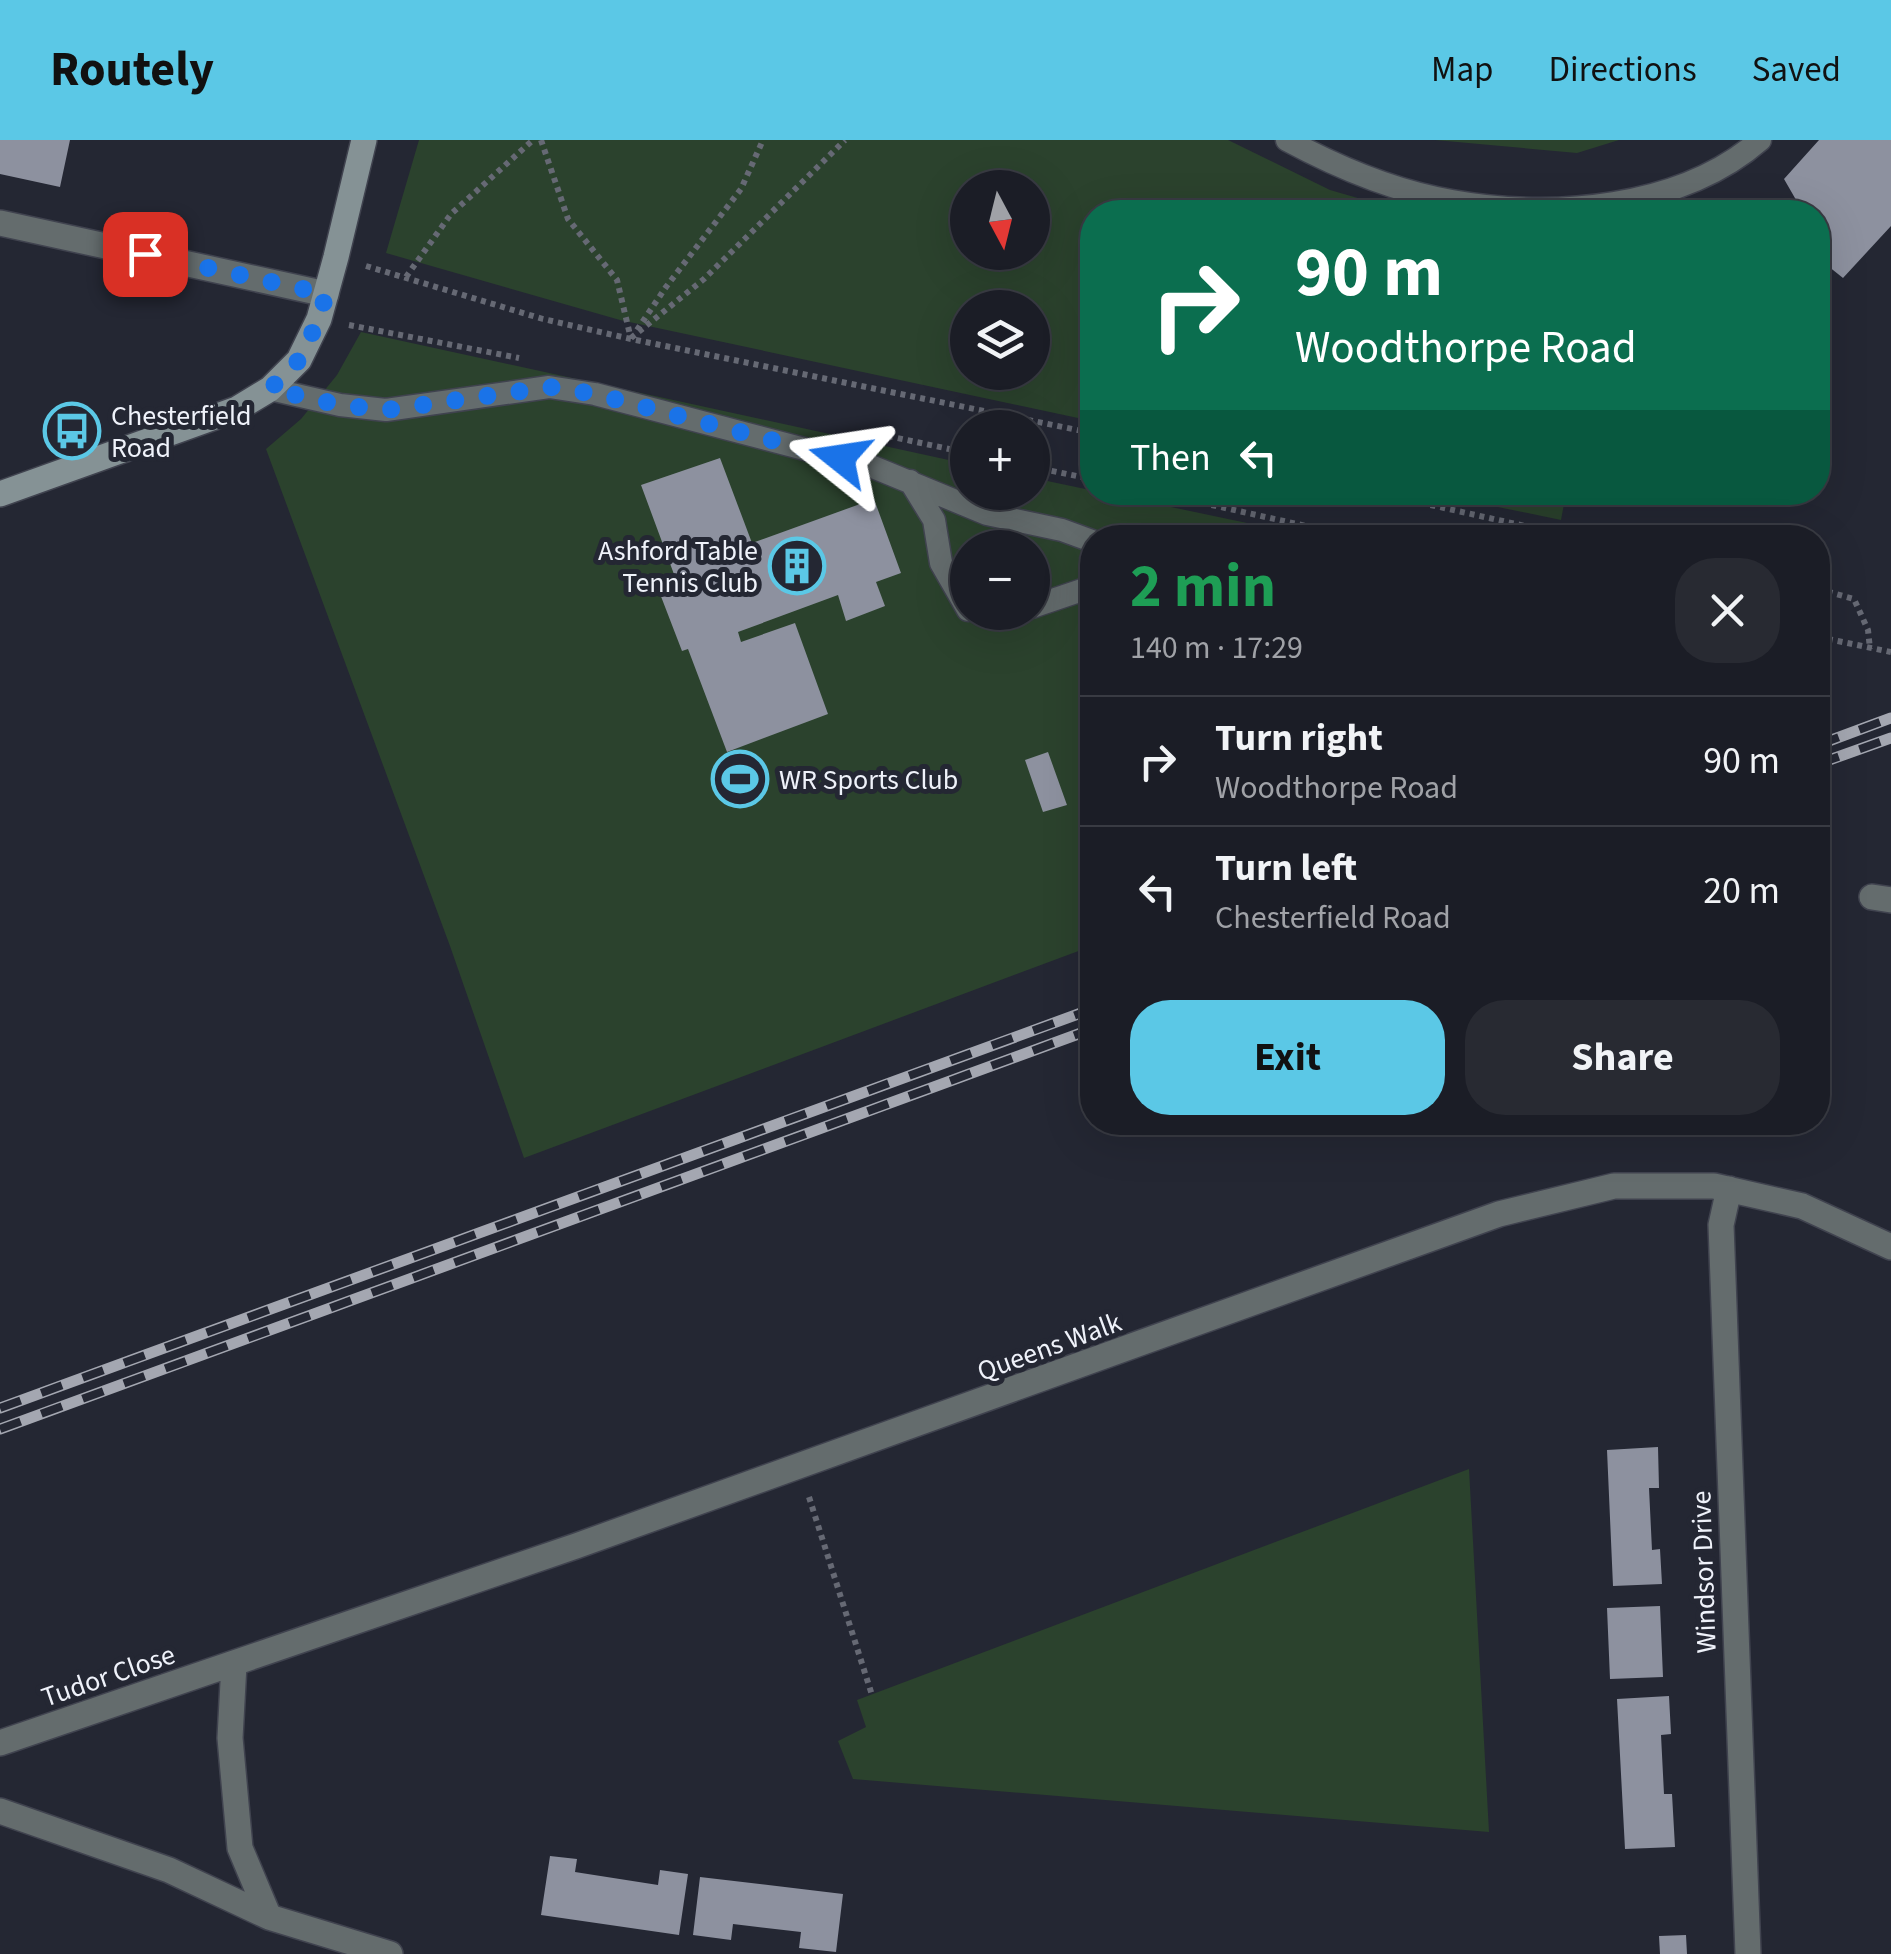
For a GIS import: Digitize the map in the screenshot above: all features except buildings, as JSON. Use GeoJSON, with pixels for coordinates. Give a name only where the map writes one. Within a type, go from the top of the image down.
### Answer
{"type":"FeatureCollection","features":[{"type":"Feature","properties":{"kind":"street"},"geometry":{"type":"LineString","coordinates":[[0,494],[236,410],[270,389],[299,360],[319,319],[364,140]]}},
{"type":"Feature","properties":{"kind":"street"},"geometry":{"type":"LineString","coordinates":[[0,223],[326,294]]}},
{"type":"Feature","properties":{"kind":"street","name":"Queens Walk"},"geometry":{"type":"LineString","coordinates":[[234,1664],[800,1467],[1499,1214],[1614,1186],[1714,1186],[1802,1206],[1891,1247]]}},
{"type":"Feature","properties":{"kind":"street","name":"Windsor Drive"},"geometry":{"type":"LineString","coordinates":[[1729,1190],[1721,1225],[1748,1954]]}},
{"type":"Feature","properties":{"kind":"street"},"geometry":{"type":"LineString","coordinates":[[234,1664],[230,1738],[240,1848],[269,1917]]}},
{"type":"Feature","properties":{"kind":"street","name":"Tudor Close"},"geometry":{"type":"LineString","coordinates":[[0,1742],[234,1664]]}},
{"type":"Feature","properties":{"kind":"street"},"geometry":{"type":"LineString","coordinates":[[0,1811],[169,1870],[269,1917],[390,1954]]}},
{"type":"Feature","properties":{"kind":"lane"},"geometry":{"type":"LineString","coordinates":[[1286,140],[1330,164],[1372,180],[1446,200]]}},
{"type":"Feature","properties":{"kind":"lane"},"geometry":{"type":"LineString","coordinates":[[1634,200],[1723,168],[1760,140]]}},
{"type":"Feature","properties":{"kind":"lane"},"geometry":{"type":"LineString","coordinates":[[270,389],[340,405],[386,410],[550,387],[595,394],[873,467],[986,514],[1080,537]]}},
{"type":"Feature","properties":{"kind":"lane"},"geometry":{"type":"LineString","coordinates":[[910,481],[934,520],[941,563],[950,579]]}},
{"type":"Feature","properties":{"kind":"lane"},"geometry":{"type":"LineString","coordinates":[[1050,601],[1080,590]]}},
{"type":"Feature","properties":{"kind":"path"},"geometry":{"type":"LineString","coordinates":[[406,277],[452,214],[533,140]]}},
{"type":"Feature","properties":{"kind":"path"},"geometry":{"type":"LineString","coordinates":[[540,140],[568,219],[617,280],[630,339]]}},
{"type":"Feature","properties":{"kind":"path"},"geometry":{"type":"LineString","coordinates":[[630,339],[741,189],[763,140]]}},
{"type":"Feature","properties":{"kind":"path"},"geometry":{"type":"LineString","coordinates":[[630,339],[704,279],[845,140]]}},
{"type":"Feature","properties":{"kind":"path"},"geometry":{"type":"LineString","coordinates":[[336,257],[543,319],[1080,431]]}},
{"type":"Feature","properties":{"kind":"path"},"geometry":{"type":"LineString","coordinates":[[1050,470],[1080,477]]}},
{"type":"Feature","properties":{"kind":"path"},"geometry":{"type":"LineString","coordinates":[[1212,505],[1302,525]]}},
{"type":"Feature","properties":{"kind":"path"},"geometry":{"type":"LineString","coordinates":[[1430,505],[1520,525]]}},
{"type":"Feature","properties":{"kind":"path"},"geometry":{"type":"LineString","coordinates":[[1830,593],[1854,599],[1868,630],[1870,649]]}},
{"type":"Feature","properties":{"kind":"path"},"geometry":{"type":"LineString","coordinates":[[1830,639],[1891,652]]}},
{"type":"Feature","properties":{"kind":"path"},"geometry":{"type":"LineString","coordinates":[[800,1467],[872,1695]]}},
{"type":"Feature","properties":{"kind":"green space"},"geometry":{"type":"Polygon","coordinates":[[[419,140],[1228,140],[1330,190],[1365,200],[1080,200],[1080,418],[620,320],[386,253],[419,140]]]}},
{"type":"Feature","properties":{"kind":"green space"},"geometry":{"type":"Polygon","coordinates":[[[1435,140],[1619,140],[1577,153],[1435,140]]]}},
{"type":"Feature","properties":{"kind":"green space","name":"WR Sports Club"},"geometry":{"type":"Polygon","coordinates":[[[361,332],[950,460],[950,510],[1050,510],[1050,482],[1080,488],[1080,505],[1161,505],[1257,525],[1080,525],[1080,950],[524,1158],[266,449],[301,419],[337,375],[361,332]]]}},
{"type":"Feature","properties":{"kind":"green space"},"geometry":{"type":"Polygon","coordinates":[[[1488,505],[1564,505],[1561,520],[1488,505]]]}},
{"type":"Feature","properties":{"kind":"green space"},"geometry":{"type":"Polygon","coordinates":[[[1469,1469],[1489,1832],[853,1779],[838,1741],[866,1727],[857,1700],[1469,1469]]]}},
{"type":"Feature","properties":{"kind":"railway"},"geometry":{"type":"LineString","coordinates":[[1830,741],[1891,718]]}},
{"type":"Feature","properties":{"kind":"railway"},"geometry":{"type":"LineString","coordinates":[[1830,760],[1891,738]]}},
{"type":"Feature","properties":{"kind":"railway"},"geometry":{"type":"LineString","coordinates":[[0,1408],[1080,1013]]}},
{"type":"Feature","properties":{"kind":"railway"},"geometry":{"type":"LineString","coordinates":[[0,1429],[1080,1033]]}},
{"type":"Feature","properties":{"kind":"place","name":"Chesterfield Road"},"geometry":{"type":"Point","coordinates":[72,431]}},
{"type":"Feature","properties":{"kind":"place","name":"Ashford Table Tennis Club"},"geometry":{"type":"Point","coordinates":[797,566]}},
{"type":"Feature","properties":{"kind":"place","name":"WR Sports Club"},"geometry":{"type":"Point","coordinates":[740,779]}},
{"type":"Feature","properties":{"kind":"route"},"geometry":{"type":"LineString","coordinates":[[145,254],[326,294],[299,360],[270,389],[340,405],[386,410],[550,387],[595,394],[840,458]]}}]}
